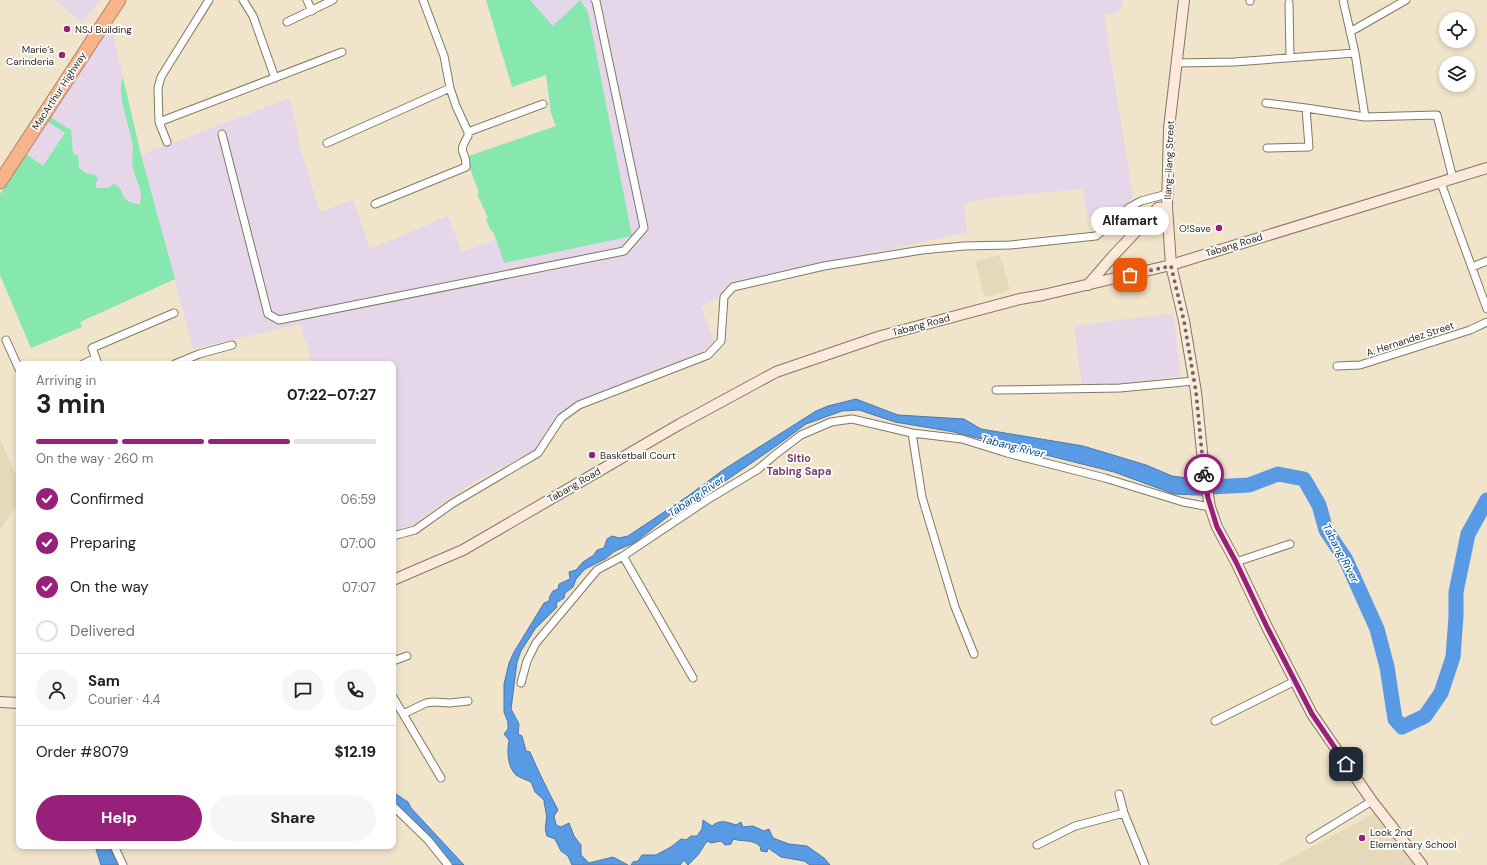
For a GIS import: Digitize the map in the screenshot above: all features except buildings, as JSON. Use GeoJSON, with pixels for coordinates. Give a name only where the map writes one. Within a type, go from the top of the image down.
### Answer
{"type":"FeatureCollection","features":[{"type":"Feature","properties":{"kind":"highway","name":"MacArthur Highway"},"geometry":{"type":"LineString","coordinates":[[0,168],[110,0]]}},
{"type":"Feature","properties":{"kind":"highway","name":"MacArthur Highway"},"geometry":{"type":"LineString","coordinates":[[0,182],[119,0]]}},
{"type":"Feature","properties":{"kind":"main road","name":"Ilang-ilang Street"},"geometry":{"type":"LineString","coordinates":[[1088,285],[1158,208],[1167,207],[1169,128],[1184,0]]}},
{"type":"Feature","properties":{"kind":"main road","name":"Tabang Road"},"geometry":{"type":"LineString","coordinates":[[396,579],[463,550],[680,424],[776,372],[881,336],[1020,298],[1043,295],[1171,266],[1487,168]]}},
{"type":"Feature","properties":{"kind":"main road"},"geometry":{"type":"LineString","coordinates":[[1167,207],[1171,266],[1184,321],[1194,381],[1201,428],[1204,472],[1209,503],[1217,527],[1312,714],[1372,801],[1422,865]]}},
{"type":"Feature","properties":{"kind":"main road"},"geometry":{"type":"LineString","coordinates":[[0,702],[16,703]]}},
{"type":"Feature","properties":{"kind":"street"},"geometry":{"type":"LineString","coordinates":[[167,142],[159,122],[158,88],[161,77],[209,0]]}},
{"type":"Feature","properties":{"kind":"street"},"geometry":{"type":"LineString","coordinates":[[243,0],[253,16],[275,78]]}},
{"type":"Feature","properties":{"kind":"street"},"geometry":{"type":"LineString","coordinates":[[307,0],[312,11]]}},
{"type":"Feature","properties":{"kind":"street"},"geometry":{"type":"LineString","coordinates":[[287,22],[333,0]]}},
{"type":"Feature","properties":{"kind":"street"},"geometry":{"type":"LineString","coordinates":[[375,204],[466,167],[467,160],[462,151],[462,145],[468,136],[468,132],[456,106],[450,88],[444,56],[423,0]]}},
{"type":"Feature","properties":{"kind":"street"},"geometry":{"type":"LineString","coordinates":[[222,134],[268,314],[279,320],[624,251],[644,228],[595,0]]}},
{"type":"Feature","properties":{"kind":"street"},"geometry":{"type":"LineString","coordinates":[[1343,0],[1355,53],[1365,117]]}},
{"type":"Feature","properties":{"kind":"street"},"geometry":{"type":"LineString","coordinates":[[1350,32],[1406,0]]}},
{"type":"Feature","properties":{"kind":"street"},"geometry":{"type":"LineString","coordinates":[[1289,3],[1290,57]]}},
{"type":"Feature","properties":{"kind":"street"},"geometry":{"type":"LineString","coordinates":[[159,122],[342,52]]}},
{"type":"Feature","properties":{"kind":"street"},"geometry":{"type":"LineString","coordinates":[[1177,62],[1234,62],[1355,53]]}},
{"type":"Feature","properties":{"kind":"street"},"geometry":{"type":"LineString","coordinates":[[327,143],[450,88]]}},
{"type":"Feature","properties":{"kind":"street"},"geometry":{"type":"LineString","coordinates":[[1266,103],[1365,117],[1437,115],[1453,179]]}},
{"type":"Feature","properties":{"kind":"street"},"geometry":{"type":"LineString","coordinates":[[468,132],[543,104]]}},
{"type":"Feature","properties":{"kind":"street"},"geometry":{"type":"LineString","coordinates":[[1267,148],[1308,147],[1306,108]]}},
{"type":"Feature","properties":{"kind":"street"},"geometry":{"type":"LineString","coordinates":[[1441,183],[1487,309]]}},
{"type":"Feature","properties":{"kind":"street"},"geometry":{"type":"LineString","coordinates":[[396,535],[415,530],[453,503],[538,453],[561,418],[579,405],[708,355],[721,341],[724,297],[733,287],[824,266],[922,250],[964,246],[1010,245],[1096,236],[1130,207],[1141,201],[1167,194]]}},
{"type":"Feature","properties":{"kind":"street"},"geometry":{"type":"LineString","coordinates":[[1472,267],[1487,262]]}},
{"type":"Feature","properties":{"kind":"street"},"geometry":{"type":"LineString","coordinates":[[97,361],[92,348],[174,313]]}},
{"type":"Feature","properties":{"kind":"street","name":"A. Hernandez Street"},"geometry":{"type":"LineString","coordinates":[[1337,366],[1351,367],[1360,365],[1470,330],[1487,322]]}},
{"type":"Feature","properties":{"kind":"street"},"geometry":{"type":"LineString","coordinates":[[6,340],[16,362]]}},
{"type":"Feature","properties":{"kind":"street"},"geometry":{"type":"LineString","coordinates":[[182,361],[199,354],[232,345]]}},
{"type":"Feature","properties":{"kind":"street"},"geometry":{"type":"LineString","coordinates":[[996,390],[1120,388],[1194,381]]}},
{"type":"Feature","properties":{"kind":"street"},"geometry":{"type":"LineString","coordinates":[[521,683],[526,661],[536,643],[551,623],[597,570],[623,556],[707,500],[757,470],[801,435],[831,422],[852,419],[912,433],[962,439],[1007,453],[1105,478],[1183,502],[1209,503]]}},
{"type":"Feature","properties":{"kind":"street"},"geometry":{"type":"LineString","coordinates":[[912,433],[922,497],[955,607],[974,654]]}},
{"type":"Feature","properties":{"kind":"street"},"geometry":{"type":"LineString","coordinates":[[1236,562],[1290,544]]}},
{"type":"Feature","properties":{"kind":"street"},"geometry":{"type":"LineString","coordinates":[[623,556],[693,678]]}},
{"type":"Feature","properties":{"kind":"street"},"geometry":{"type":"LineString","coordinates":[[396,660],[407,656]]}},
{"type":"Feature","properties":{"kind":"street"},"geometry":{"type":"LineString","coordinates":[[1215,721],[1295,681]]}},
{"type":"Feature","properties":{"kind":"street"},"geometry":{"type":"LineString","coordinates":[[403,714],[426,703],[468,701]]}},
{"type":"Feature","properties":{"kind":"street"},"geometry":{"type":"LineString","coordinates":[[396,702],[441,778]]}},
{"type":"Feature","properties":{"kind":"street"},"geometry":{"type":"LineString","coordinates":[[1119,794],[1124,813],[1145,865]]}},
{"type":"Feature","properties":{"kind":"street"},"geometry":{"type":"LineString","coordinates":[[1310,839],[1372,801]]}},
{"type":"Feature","properties":{"kind":"street"},"geometry":{"type":"LineString","coordinates":[[396,809],[428,840],[448,865]]}},
{"type":"Feature","properties":{"kind":"street"},"geometry":{"type":"LineString","coordinates":[[1037,845],[1075,826],[1124,813]]}},
{"type":"Feature","properties":{"kind":"street"},"geometry":{"type":"LineString","coordinates":[[115,849],[123,865]]}},
{"type":"Feature","properties":{"kind":"shaded area"},"geometry":{"type":"Polygon","coordinates":[[[55,0],[100,0],[82,23],[55,0]]]}},
{"type":"Feature","properties":{"kind":"shaded area"},"geometry":{"type":"Polygon","coordinates":[[[486,0],[1122,0],[1123,4],[1117,13],[1104,15],[1133,198],[1121,210],[1107,215],[1088,218],[1082,189],[999,197],[964,203],[967,232],[731,285],[724,288],[718,298],[701,307],[714,341],[705,350],[631,384],[584,398],[574,403],[559,415],[536,449],[466,487],[412,525],[396,530],[396,361],[311,361],[300,324],[193,349],[175,279],[80,322],[82,327],[31,348],[0,275],[0,194],[108,27],[112,29],[141,155],[290,98],[301,151],[320,212],[353,200],[370,249],[448,216],[462,252],[496,239],[486,219],[488,218],[477,194],[479,193],[466,157],[556,126],[551,113],[546,75],[512,87],[486,0]]]}},
{"type":"Feature","properties":{"kind":"shaded area"},"geometry":{"type":"Polygon","coordinates":[[[1000,255],[1010,290],[985,297],[975,262],[1000,255]]]}},
{"type":"Feature","properties":{"kind":"shaded area"},"geometry":{"type":"Polygon","coordinates":[[[1173,313],[1181,376],[1082,389],[1074,326],[1173,313]]]}},
{"type":"Feature","properties":{"kind":"shaded area"},"geometry":{"type":"Polygon","coordinates":[[[0,439],[16,475],[16,507],[0,530],[0,439]]]}},
{"type":"Feature","properties":{"kind":"shaded area","name":"Look 2nd Elementary School"},"geometry":{"type":"Polygon","coordinates":[[[1377,812],[1415,864],[1279,864],[1377,812]]]}},
{"type":"Feature","properties":{"kind":"green space"},"geometry":{"type":"Polygon","coordinates":[[[486,0],[530,0],[553,26],[580,0],[588,12],[632,236],[504,263],[494,233],[490,229],[486,219],[488,218],[477,194],[479,193],[466,157],[556,126],[551,113],[546,75],[512,87],[486,0]]]}},
{"type":"Feature","properties":{"kind":"green space"},"geometry":{"type":"Polygon","coordinates":[[[123,78],[141,155],[175,279],[80,322],[82,327],[31,348],[0,275],[0,194],[26,154],[43,166],[65,133],[47,121],[50,117],[71,130],[73,154],[78,155],[79,168],[86,173],[95,175],[98,179],[95,184],[97,188],[108,188],[114,184],[120,188],[127,200],[140,204],[141,194],[132,166],[132,141],[122,100],[121,84],[123,78]]]}},
{"type":"Feature","properties":{"kind":"water"},"geometry":{"type":"Polygon","coordinates":[[[856,399],[898,415],[964,419],[981,429],[1083,446],[1146,465],[1172,476],[1201,480],[1202,495],[1174,494],[1114,472],[954,432],[895,422],[859,410],[842,411],[806,424],[689,506],[675,511],[634,543],[615,551],[605,559],[585,569],[576,579],[573,587],[565,593],[564,598],[556,603],[557,607],[535,629],[521,651],[517,662],[511,709],[519,724],[518,734],[522,736],[526,751],[530,752],[558,810],[554,816],[556,825],[561,827],[569,823],[574,836],[581,845],[581,855],[589,863],[613,857],[628,865],[572,865],[568,856],[561,851],[555,839],[547,836],[545,829],[546,816],[544,800],[535,792],[531,782],[516,775],[509,763],[509,740],[504,734],[508,729],[508,722],[504,712],[504,684],[509,663],[514,652],[544,603],[549,601],[553,591],[558,589],[559,584],[570,579],[569,572],[576,570],[583,562],[594,555],[597,550],[604,548],[607,539],[612,536],[619,538],[628,536],[688,496],[723,470],[816,411],[828,406],[856,399]]]}},
{"type":"Feature","properties":{"kind":"water"},"geometry":{"type":"Polygon","coordinates":[[[396,794],[408,802],[411,808],[464,865],[450,865],[396,807],[396,794]]]}},
{"type":"Feature","properties":{"kind":"water"},"geometry":{"type":"Polygon","coordinates":[[[703,820],[712,826],[718,822],[727,822],[736,825],[741,822],[743,827],[753,826],[764,831],[769,829],[773,838],[789,844],[807,846],[824,858],[830,865],[810,865],[804,861],[781,857],[768,848],[767,852],[761,851],[760,846],[754,842],[733,839],[731,844],[725,845],[721,841],[711,843],[707,841],[698,855],[688,865],[684,860],[680,865],[631,865],[633,862],[638,861],[642,855],[656,855],[671,847],[681,839],[686,840],[691,836],[697,836],[702,829],[703,820]]]}},
{"type":"Feature","properties":{"kind":"water"},"geometry":{"type":"Polygon","coordinates":[[[96,849],[110,849],[118,865],[101,865],[96,849]]]}},
{"type":"Feature","properties":{"kind":"waterway","name":"Tabang River"},"geometry":{"type":"LineString","coordinates":[[1192,488],[1249,485],[1278,474],[1304,479],[1319,505],[1326,530],[1346,560],[1377,629],[1387,667],[1395,719],[1402,727],[1425,716],[1441,693],[1453,657],[1456,592],[1468,534],[1487,500]]}},
{"type":"Feature","properties":{"kind":"way so far"},"geometry":{"type":"LineString","coordinates":[[1130,275],[1171,266],[1184,321],[1196,392],[1201,428],[1204,474]]}},
{"type":"Feature","properties":{"kind":"place","name":"NSJ Building"},"geometry":{"type":"Point","coordinates":[67,29]}},
{"type":"Feature","properties":{"kind":"place","name":"Marie’s Carinderia"},"geometry":{"type":"Point","coordinates":[62,55]}},
{"type":"Feature","properties":{"kind":"place","name":"O!Save"},"geometry":{"type":"Point","coordinates":[1219,228]}},
{"type":"Feature","properties":{"kind":"place","name":"Alfamart"},"geometry":{"type":"Point","coordinates":[1130,275]}},
{"type":"Feature","properties":{"kind":"place","name":"Basketball Court"},"geometry":{"type":"Point","coordinates":[592,455]}},
{"type":"Feature","properties":{"kind":"place","name":"Look 2nd Elementary School"},"geometry":{"type":"Point","coordinates":[1362,838]}},
{"type":"Feature","properties":{"kind":"district","name":"Sitio Tabing Sapa"},"geometry":{"type":"Point","coordinates":[799,464]}},
{"type":"Feature","properties":{"kind":"route"},"geometry":{"type":"LineString","coordinates":[[1204,474],[1210,507],[1217,527],[1312,714],[1346,764]]}}]}
